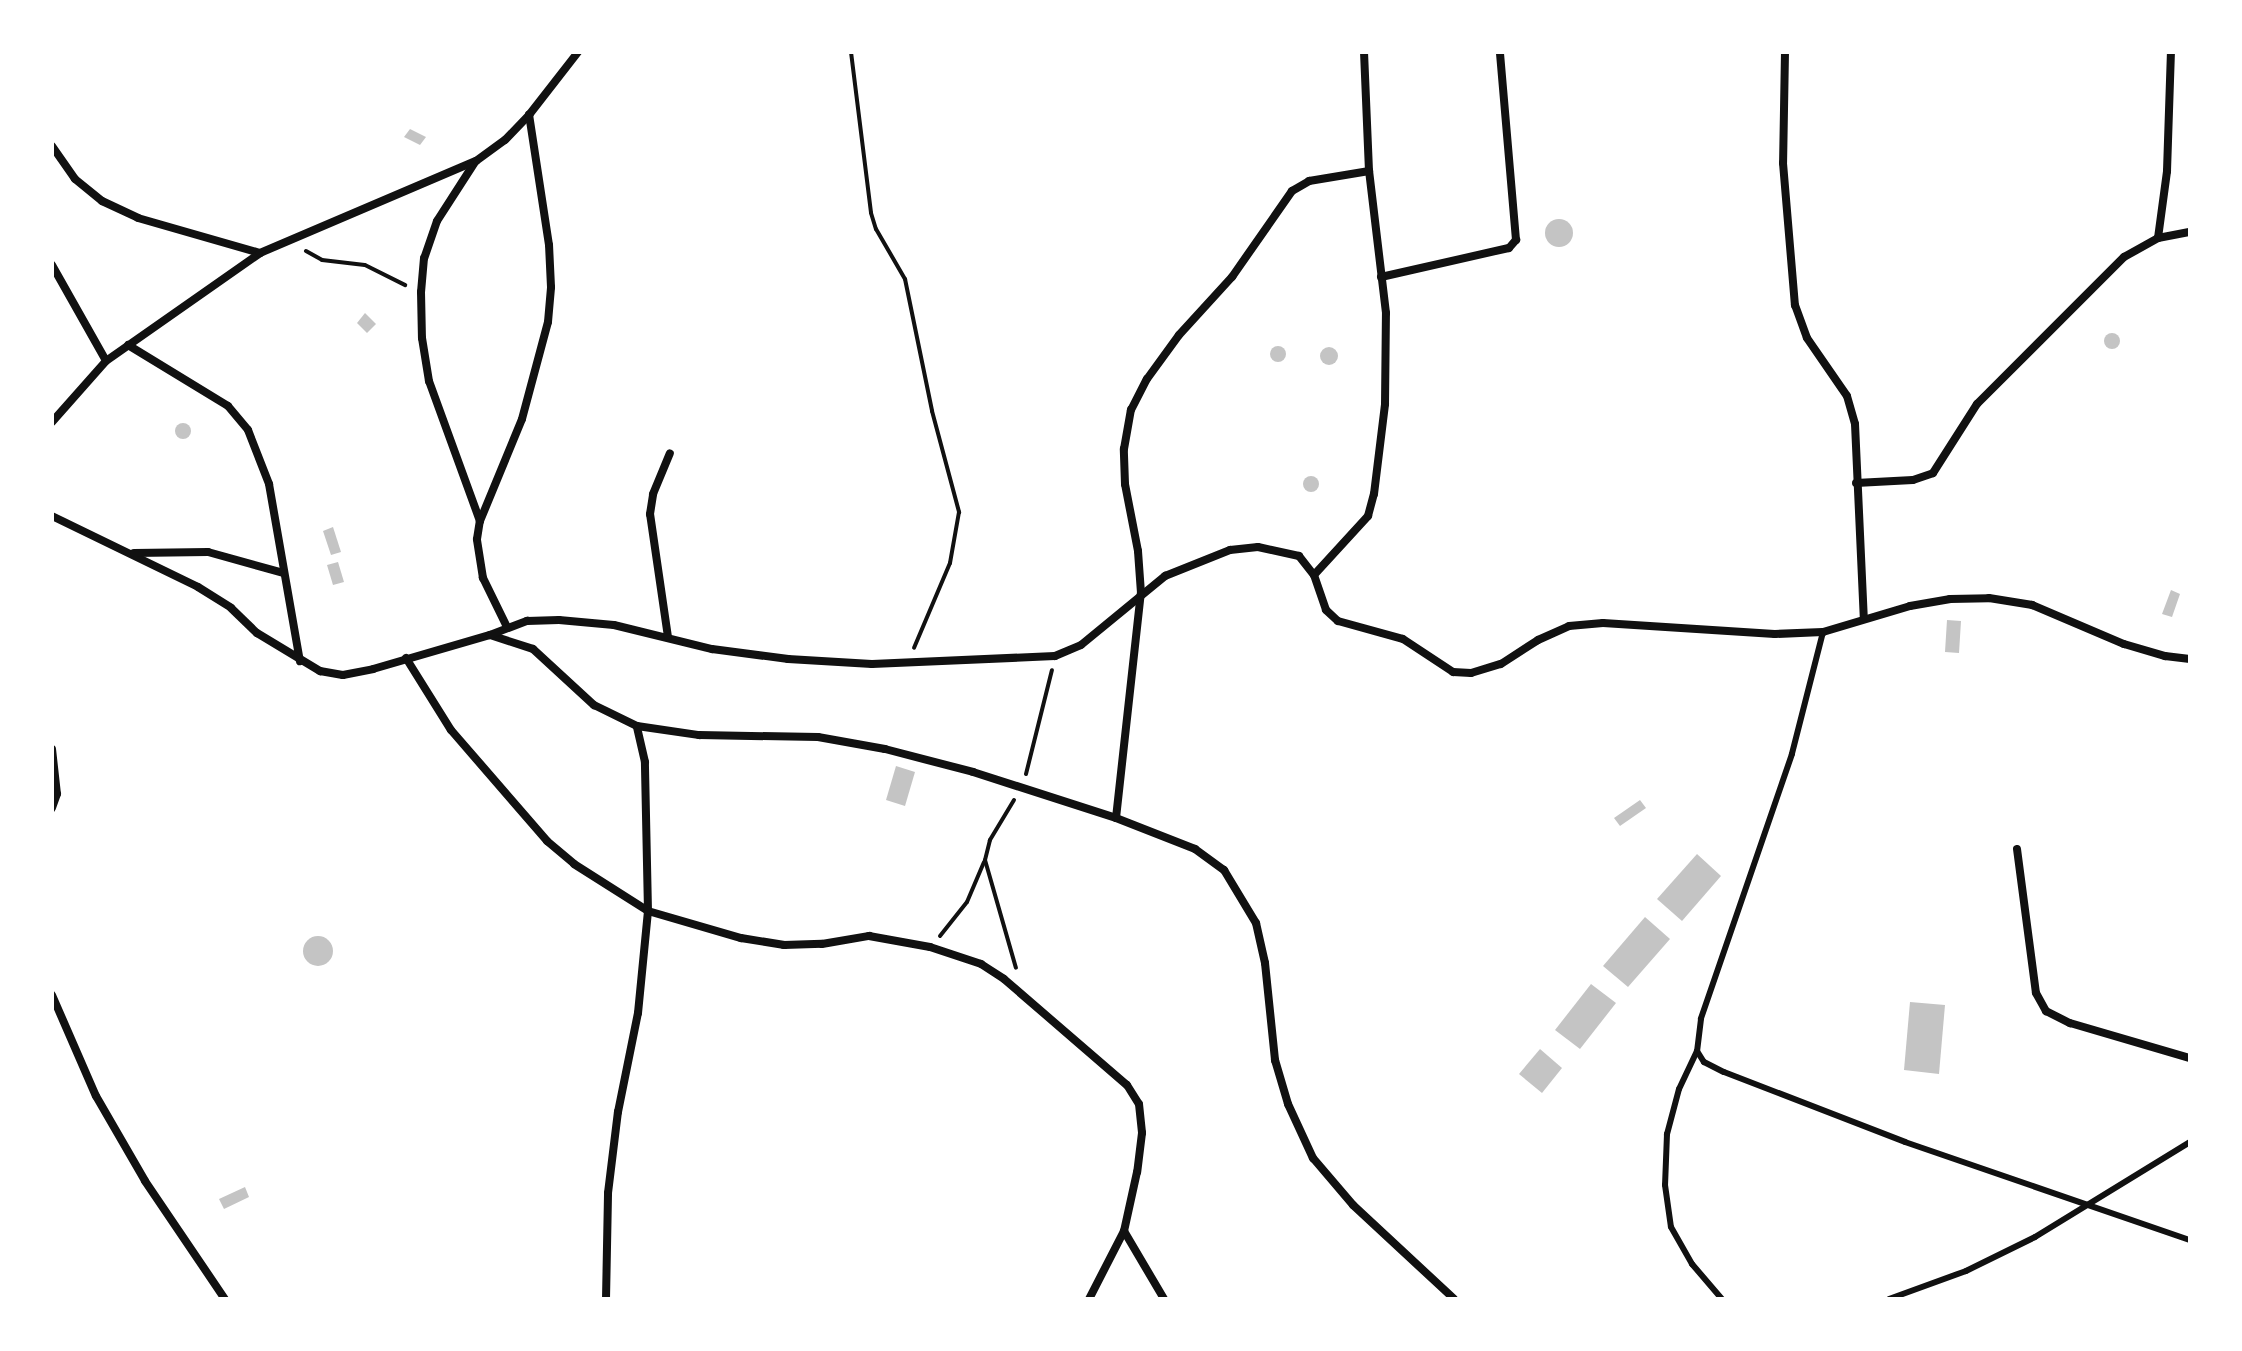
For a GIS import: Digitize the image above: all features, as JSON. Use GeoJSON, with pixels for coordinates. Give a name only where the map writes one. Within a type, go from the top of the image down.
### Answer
{"type":"FeatureCollection","features":[{"type":"Feature","properties":{"kind":"street"},"geometry":{"type":"LineString","coordinates":[[52,422],[106,361],[260,253],[476,161],[505,140],[529,115],[578,52]]}},
{"type":"Feature","properties":{"kind":"street"},"geometry":{"type":"LineString","coordinates":[[1314,575],[1368,516],[1374,494],[1387,355],[1369,171],[1364,52]]}},
{"type":"Feature","properties":{"kind":"street"},"geometry":{"type":"LineString","coordinates":[[1381,277],[1509,248],[1516,240],[1500,52]]}},
{"type":"Feature","properties":{"kind":"street"},"geometry":{"type":"LineString","coordinates":[[1785,52],[1783,163],[1795,305],[1807,338],[1847,396],[1855,424],[1864,619]]}},
{"type":"Feature","properties":{"kind":"street"},"geometry":{"type":"LineString","coordinates":[[2158,238],[2169,146],[2171,52]]}},
{"type":"Feature","properties":{"kind":"street"},"geometry":{"type":"LineString","coordinates":[[507,627],[477,559],[480,521],[522,419],[548,322],[551,287],[549,245],[529,115]]}},
{"type":"Feature","properties":{"kind":"street"},"geometry":{"type":"LineString","coordinates":[[52,146],[75,179],[102,201],[138,218],[260,253]]}},
{"type":"Feature","properties":{"kind":"street"},"geometry":{"type":"LineString","coordinates":[[476,161],[437,221],[424,258],[421,292],[422,338],[429,381],[480,521]]}},
{"type":"Feature","properties":{"kind":"street"},"geometry":{"type":"LineString","coordinates":[[1116,818],[1141,593],[1138,551],[1125,484],[1124,449],[1131,410],[1147,379],[1179,335],[1232,277],[1292,191],[1309,181],[1369,171]]}},
{"type":"Feature","properties":{"kind":"street"},"geometry":{"type":"LineString","coordinates":[[1856,483],[1913,480],[1933,473],[1977,404],[2124,257],[2158,238],[2190,232]]}},
{"type":"Feature","properties":{"kind":"street"},"geometry":{"type":"LineString","coordinates":[[52,265],[106,361]]}},
{"type":"Feature","properties":{"kind":"street"},"geometry":{"type":"LineString","coordinates":[[128,345],[228,406],[248,430],[269,484],[300,661]]}},
{"type":"Feature","properties":{"kind":"street"},"geometry":{"type":"LineString","coordinates":[[668,637],[650,514],[653,494],[670,453]]}},
{"type":"Feature","properties":{"kind":"street"},"geometry":{"type":"LineString","coordinates":[[52,516],[198,587],[300,661],[320,671],[343,675],[490,635],[507,627],[559,620],[614,625],[712,649],[788,659],[907,664],[1055,656],[1081,645],[1141,593],[1191,564],[1230,550],[1258,547],[1299,556],[1314,575],[1326,610],[1338,621],[1403,639],[1453,672],[1471,673],[1501,664],[1538,640],[1569,626],[1603,623],[1775,634],[1823,632],[1936,601],[1989,598],[2032,605],[2124,644],[2165,656],[2190,659]]}},
{"type":"Feature","properties":{"kind":"street"},"geometry":{"type":"LineString","coordinates":[[132,553],[208,552],[283,573]]}},
{"type":"Feature","properties":{"kind":"street"},"geometry":{"type":"LineString","coordinates":[[490,635],[533,649],[594,705],[637,726],[699,735],[818,737],[885,749],[1116,818],[1195,849],[1224,870],[1256,923],[1265,963],[1275,1060],[1288,1104],[1313,1158],[1353,1205],[1454,1299]]}},
{"type":"Feature","properties":{"kind":"street"},"geometry":{"type":"LineString","coordinates":[[406,658],[451,730],[547,841],[574,864],[648,911],[741,938],[784,945],[822,944],[869,936],[930,947],[981,964],[1127,1085],[1139,1104],[1142,1133],[1124,1231],[1089,1299]]}},
{"type":"Feature","properties":{"kind":"street"},"geometry":{"type":"LineString","coordinates":[[606,1299],[608,1193],[618,1112],[638,1013],[648,911],[645,762],[637,726]]}},
{"type":"Feature","properties":{"kind":"street"},"geometry":{"type":"LineString","coordinates":[[52,749],[57,794],[52,808]]}},
{"type":"Feature","properties":{"kind":"street"},"geometry":{"type":"LineString","coordinates":[[2017,849],[2036,993],[2046,1011],[2070,1023],[2190,1058]]}},
{"type":"Feature","properties":{"kind":"street"},"geometry":{"type":"LineString","coordinates":[[52,995],[96,1096],[145,1181],[192,1246],[225,1299]]}},
{"type":"Feature","properties":{"kind":"street"},"geometry":{"type":"LineString","coordinates":[[1124,1231],[1164,1299]]}},
{"type":"Feature","properties":{"kind":"lane"},"geometry":{"type":"LineString","coordinates":[[1722,1299],[1692,1264],[1671,1227],[1665,1185],[1667,1134],[1679,1089],[1697,1051],[1701,1019],[1792,754],[1823,632]]}},
{"type":"Feature","properties":{"kind":"lane"},"geometry":{"type":"LineString","coordinates":[[1697,1051],[1704,1062],[1737,1077],[2015,1182],[2090,1203],[2190,1240]]}},
{"type":"Feature","properties":{"kind":"lane"},"geometry":{"type":"LineString","coordinates":[[1889,1299],[1966,1271],[2035,1237],[2190,1142]]}},
{"type":"Feature","properties":{"kind":"path"},"geometry":{"type":"LineString","coordinates":[[851,52],[871,213],[876,229],[905,279],[932,411],[959,512],[950,563],[907,664]]}},
{"type":"Feature","properties":{"kind":"path"},"geometry":{"type":"LineString","coordinates":[[286,240],[322,260],[365,265],[421,292]]}},
{"type":"Feature","properties":{"kind":"path"},"geometry":{"type":"LineString","coordinates":[[930,947],[967,902],[990,840],[1022,788],[1034,751],[1055,656]]}},
{"type":"Feature","properties":{"kind":"path"},"geometry":{"type":"LineString","coordinates":[[985,860],[998,913],[1028,1001]]}},
{"type":"Feature","properties":{"kind":"building"},"geometry":{"type":"Polygon","coordinates":[[[410,129],[426,137],[420,145],[404,137],[410,129]]]}},
{"type":"Feature","properties":{"kind":"building"},"geometry":{"type":"Polygon","coordinates":[[[1559,219],[1569,223],[1573,233],[1569,243],[1559,247],[1549,243],[1545,233],[1549,223],[1559,219]]]}},
{"type":"Feature","properties":{"kind":"building"},"geometry":{"type":"Polygon","coordinates":[[[365,313],[376,324],[367,333],[357,323],[365,313]]]}},
{"type":"Feature","properties":{"kind":"building"},"geometry":{"type":"Polygon","coordinates":[[[2112,333],[2118,335],[2118,347],[2112,349],[2106,347],[2104,341],[2106,335],[2112,333]]]}},
{"type":"Feature","properties":{"kind":"building"},"geometry":{"type":"Polygon","coordinates":[[[1278,346],[1286,354],[1278,362],[1270,354],[1278,346]]]}},
{"type":"Feature","properties":{"kind":"building"},"geometry":{"type":"Polygon","coordinates":[[[1329,347],[1338,356],[1329,365],[1320,356],[1329,347]]]}},
{"type":"Feature","properties":{"kind":"building"},"geometry":{"type":"Polygon","coordinates":[[[183,423],[189,425],[189,437],[183,439],[177,437],[175,431],[177,425],[183,423]]]}},
{"type":"Feature","properties":{"kind":"building"},"geometry":{"type":"Polygon","coordinates":[[[1308,476],[1314,476],[1319,484],[1317,490],[1308,492],[1303,487],[1303,481],[1308,476]]]}},
{"type":"Feature","properties":{"kind":"building"},"geometry":{"type":"Polygon","coordinates":[[[333,527],[341,552],[331,555],[323,531],[333,527]]]}},
{"type":"Feature","properties":{"kind":"building"},"geometry":{"type":"Polygon","coordinates":[[[338,562],[344,582],[333,585],[327,565],[338,562]]]}},
{"type":"Feature","properties":{"kind":"building"},"geometry":{"type":"Polygon","coordinates":[[[2171,590],[2180,594],[2172,617],[2162,614],[2171,590]]]}},
{"type":"Feature","properties":{"kind":"building"},"geometry":{"type":"Polygon","coordinates":[[[1947,620],[1961,621],[1959,653],[1945,652],[1947,620]]]}},
{"type":"Feature","properties":{"kind":"building"},"geometry":{"type":"Polygon","coordinates":[[[896,766],[915,772],[905,806],[886,800],[896,766]]]}},
{"type":"Feature","properties":{"kind":"building"},"geometry":{"type":"Polygon","coordinates":[[[1640,800],[1646,808],[1620,826],[1614,818],[1640,800]]]}},
{"type":"Feature","properties":{"kind":"building"},"geometry":{"type":"Polygon","coordinates":[[[1697,854],[1721,876],[1682,921],[1657,899],[1697,854]]]}},
{"type":"Feature","properties":{"kind":"building"},"geometry":{"type":"Polygon","coordinates":[[[1645,917],[1670,939],[1628,987],[1603,966],[1645,917]]]}},
{"type":"Feature","properties":{"kind":"building"},"geometry":{"type":"Polygon","coordinates":[[[318,936],[329,940],[333,951],[329,962],[318,966],[307,962],[303,951],[307,940],[318,936]]]}},
{"type":"Feature","properties":{"kind":"building"},"geometry":{"type":"Polygon","coordinates":[[[1591,984],[1616,1003],[1580,1049],[1555,1030],[1591,984]]]}},
{"type":"Feature","properties":{"kind":"building"},"geometry":{"type":"Polygon","coordinates":[[[1910,1002],[1945,1005],[1939,1074],[1904,1070],[1910,1002]]]}},
{"type":"Feature","properties":{"kind":"building"},"geometry":{"type":"Polygon","coordinates":[[[1540,1049],[1562,1068],[1542,1093],[1519,1074],[1540,1049]]]}},
{"type":"Feature","properties":{"kind":"building"},"geometry":{"type":"Polygon","coordinates":[[[245,1187],[249,1197],[224,1209],[219,1199],[245,1187]]]}}]}
